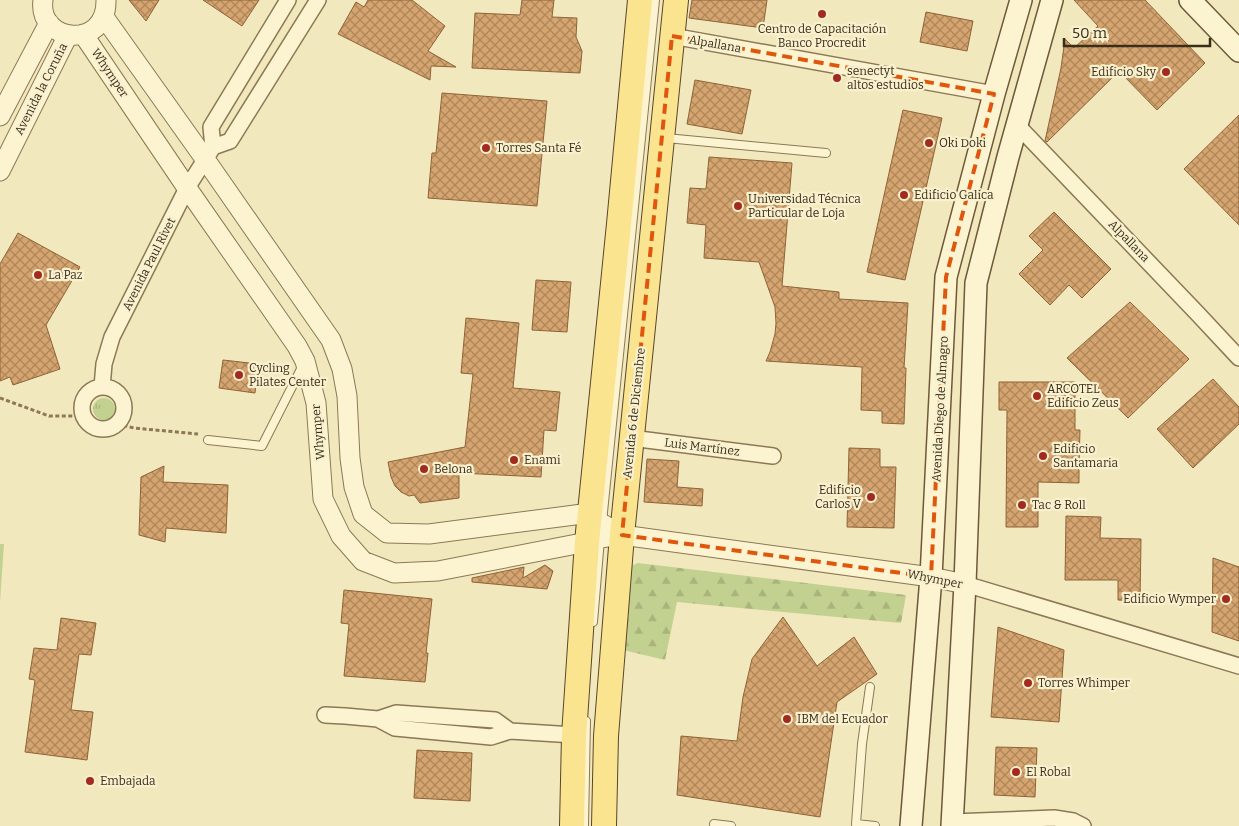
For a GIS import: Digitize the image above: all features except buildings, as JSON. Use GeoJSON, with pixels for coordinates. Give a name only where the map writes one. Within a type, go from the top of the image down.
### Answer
{"type":"FeatureCollection","features":[{"type":"Feature","properties":{"kind":"main road","name":"Avenida 6 de Diciembre"},"geometry":{"type":"LineString","coordinates":[[572,826],[574,734],[600,530],[619,224],[640,0]]}},
{"type":"Feature","properties":{"kind":"main road","name":"Avenida 6 de Diciembre"},"geometry":{"type":"LineString","coordinates":[[604,826],[606,736],[600,530],[631,438],[676,0]]}},
{"type":"Feature","properties":{"kind":"main road","name":"Avenida Diego de Almagro"},"geometry":{"type":"LineString","coordinates":[[911,826],[931,577],[946,277],[1021,0]]}},
{"type":"Feature","properties":{"kind":"main road"},"geometry":{"type":"LineString","coordinates":[[952,824],[965,584],[976,283],[1008,158],[1052,0]]}},
{"type":"Feature","properties":{"kind":"main road"},"geometry":{"type":"LineString","coordinates":[[1190,0],[1239,51]]}},
{"type":"Feature","properties":{"kind":"street"},"geometry":{"type":"LineString","coordinates":[[43,0],[44,14],[49,22],[60,32],[76,35],[92,31],[98,25],[105,9]]}},
{"type":"Feature","properties":{"kind":"street"},"geometry":{"type":"LineString","coordinates":[[209,153],[211,127],[288,0]]}},
{"type":"Feature","properties":{"kind":"street","name":"Avenida Paul Rivet"},"geometry":{"type":"LineString","coordinates":[[102,387],[104,364],[112,337],[187,188],[209,153],[230,140],[318,0]]}},
{"type":"Feature","properties":{"kind":"street","name":"Whymper"},"geometry":{"type":"LineString","coordinates":[[105,9],[209,153],[331,340],[342,369],[347,396],[350,458],[354,487],[363,514],[387,533],[429,534],[600,530],[931,577],[965,584],[1239,666]]}},
{"type":"Feature","properties":{"kind":"street","name":"Avenida la Coruña"},"geometry":{"type":"LineString","coordinates":[[0,116],[49,22]]}},
{"type":"Feature","properties":{"kind":"street","name":"Avenida la Coruña"},"geometry":{"type":"LineString","coordinates":[[0,171],[76,35]]}},
{"type":"Feature","properties":{"kind":"street","name":"Whymper"},"geometry":{"type":"LineString","coordinates":[[76,35],[187,188],[297,346],[305,361],[316,403],[323,499],[341,536],[363,561],[394,573],[438,571],[600,530]]}},
{"type":"Feature","properties":{"kind":"street","name":"Alpallana"},"geometry":{"type":"LineString","coordinates":[[672,36],[994,94]]}},
{"type":"Feature","properties":{"kind":"street","name":"Alpallana"},"geometry":{"type":"LineString","coordinates":[[1017,125],[1239,358]]}},
{"type":"Feature","properties":{"kind":"street"},"geometry":{"type":"LineString","coordinates":[[102,387],[108,387],[120,394],[125,406],[124,413],[112,428],[105,429],[92,426],[87,422],[82,409],[85,396],[95,388],[102,387]]}},
{"type":"Feature","properties":{"kind":"street","name":"Luis Martínez"},"geometry":{"type":"LineString","coordinates":[[631,438],[773,456]]}},
{"type":"Feature","properties":{"kind":"street"},"geometry":{"type":"LineString","coordinates":[[325,715],[378,719],[396,728],[491,737],[510,731],[574,734]]}},
{"type":"Feature","properties":{"kind":"street"},"geometry":{"type":"LineString","coordinates":[[952,824],[1054,818],[1073,821],[1083,826]]}},
{"type":"Feature","properties":{"kind":"lane"},"geometry":{"type":"LineString","coordinates":[[593,633],[600,530],[655,0]]}},
{"type":"Feature","properties":{"kind":"lane"},"geometry":{"type":"LineString","coordinates":[[662,137],[826,153]]}},
{"type":"Feature","properties":{"kind":"lane"},"geometry":{"type":"LineString","coordinates":[[208,440],[262,446],[305,361]]}},
{"type":"Feature","properties":{"kind":"lane"},"geometry":{"type":"LineString","coordinates":[[870,687],[862,744],[856,825],[875,826]]}},
{"type":"Feature","properties":{"kind":"lane"},"geometry":{"type":"LineString","coordinates":[[584,826],[587,709]]}},
{"type":"Feature","properties":{"kind":"lane"},"geometry":{"type":"LineString","coordinates":[[714,824],[731,826]]}},
{"type":"Feature","properties":{"kind":"path"},"geometry":{"type":"LineString","coordinates":[[0,398],[49,416],[84,416]]}},
{"type":"Feature","properties":{"kind":"path"},"geometry":{"type":"LineString","coordinates":[[117,424],[134,428],[197,433],[208,440]]}},
{"type":"Feature","properties":{"kind":"highlighted area"},"geometry":{"type":"Polygon","coordinates":[[[672,36],[994,94],[946,277],[931,577],[622,535],[672,36]]]}},
{"type":"Feature","properties":{"kind":"green space"},"geometry":{"type":"Polygon","coordinates":[[[104,398],[112,401],[115,409],[112,417],[104,420],[96,417],[93,409],[96,401],[104,398]]]}},
{"type":"Feature","properties":{"kind":"green space"},"geometry":{"type":"Polygon","coordinates":[[[0,544],[4,544],[0,602],[0,544]]]}},
{"type":"Feature","properties":{"kind":"green space"},"geometry":{"type":"Polygon","coordinates":[[[638,563],[906,595],[901,623],[677,602],[665,660],[623,650],[626,568],[638,563]]]}},
{"type":"Feature","properties":{"kind":"place","name":"Centro de Capacitación Banco Procredit"},"geometry":{"type":"Point","coordinates":[822,14]}},
{"type":"Feature","properties":{"kind":"place","name":"Edificio Sky"},"geometry":{"type":"Point","coordinates":[1166,72]}},
{"type":"Feature","properties":{"kind":"place","name":"senectyt altos estudios"},"geometry":{"type":"Point","coordinates":[837,78]}},
{"type":"Feature","properties":{"kind":"place","name":"Oki Doki"},"geometry":{"type":"Point","coordinates":[929,143]}},
{"type":"Feature","properties":{"kind":"place","name":"Torres Santa Fé"},"geometry":{"type":"Point","coordinates":[486,148]}},
{"type":"Feature","properties":{"kind":"place","name":"Edificio Galica"},"geometry":{"type":"Point","coordinates":[904,195]}},
{"type":"Feature","properties":{"kind":"place","name":"Universidad Técnica Particular de Loja"},"geometry":{"type":"Point","coordinates":[738,206]}},
{"type":"Feature","properties":{"kind":"place","name":"La Paz"},"geometry":{"type":"Point","coordinates":[38,275]}},
{"type":"Feature","properties":{"kind":"place","name":"Cycling Pilates Center"},"geometry":{"type":"Point","coordinates":[239,375]}},
{"type":"Feature","properties":{"kind":"place","name":"ARCOTEL Edificio Zeus"},"geometry":{"type":"Point","coordinates":[1037,396]}},
{"type":"Feature","properties":{"kind":"place","name":"Edificio Santamaria"},"geometry":{"type":"Point","coordinates":[1043,456]}},
{"type":"Feature","properties":{"kind":"place","name":"Enami"},"geometry":{"type":"Point","coordinates":[514,460]}},
{"type":"Feature","properties":{"kind":"place","name":"Belona"},"geometry":{"type":"Point","coordinates":[424,469]}},
{"type":"Feature","properties":{"kind":"place","name":"Edificio Carlos V"},"geometry":{"type":"Point","coordinates":[871,497]}},
{"type":"Feature","properties":{"kind":"place","name":"Tac & Roll"},"geometry":{"type":"Point","coordinates":[1022,505]}},
{"type":"Feature","properties":{"kind":"place","name":"Edificio Wymper"},"geometry":{"type":"Point","coordinates":[1226,599]}},
{"type":"Feature","properties":{"kind":"place","name":"Torres Whimper"},"geometry":{"type":"Point","coordinates":[1028,683]}},
{"type":"Feature","properties":{"kind":"place","name":"IBM del Ecuador"},"geometry":{"type":"Point","coordinates":[787,719]}},
{"type":"Feature","properties":{"kind":"place","name":"El Robal"},"geometry":{"type":"Point","coordinates":[1016,772]}},
{"type":"Feature","properties":{"kind":"place","name":"Embajada"},"geometry":{"type":"Point","coordinates":[90,781]}}]}
